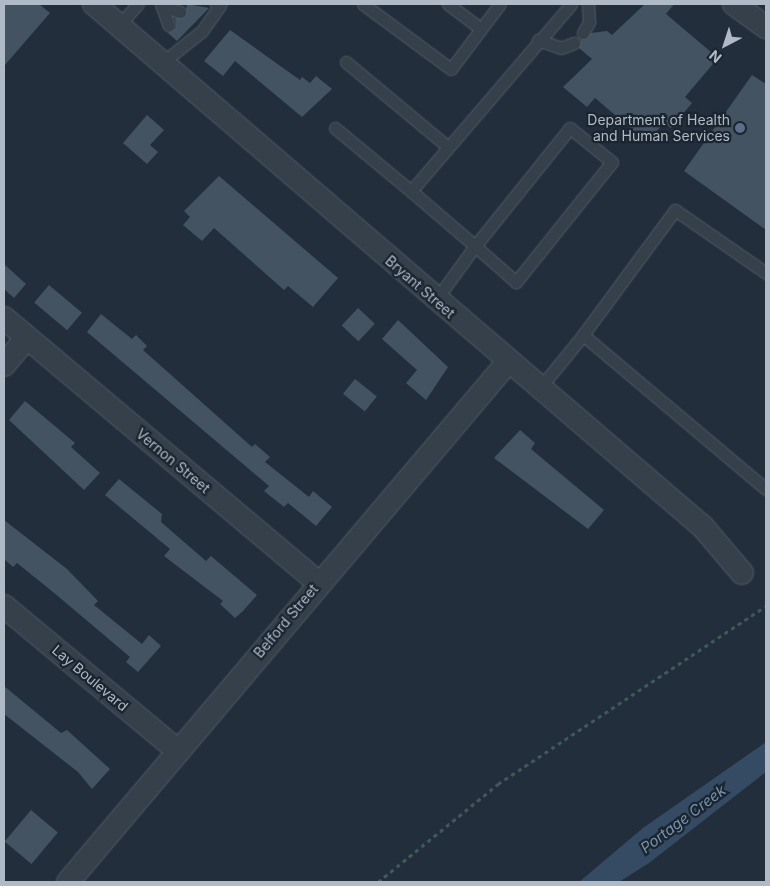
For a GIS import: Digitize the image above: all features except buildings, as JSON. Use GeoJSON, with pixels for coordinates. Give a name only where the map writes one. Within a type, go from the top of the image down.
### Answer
{"type":"FeatureCollection","features":[{"type":"Feature","properties":{"kind":"street","name":"Bryant Street"},"geometry":{"type":"LineString","coordinates":[[94,4],[163,62],[435,301],[703,527],[742,573]]}},
{"type":"Feature","properties":{"kind":"street"},"geometry":{"type":"LineString","coordinates":[[734,4],[766,27]]}},
{"type":"Feature","properties":{"kind":"street","name":"Vernon Street"},"geometry":{"type":"LineString","coordinates":[[4,318],[319,583]]}},
{"type":"Feature","properties":{"kind":"street"},"geometry":{"type":"LineString","coordinates":[[4,365],[27,338]]}},
{"type":"Feature","properties":{"kind":"street","name":"Belford Street"},"geometry":{"type":"LineString","coordinates":[[68,882],[177,750],[508,363]]}},
{"type":"Feature","properties":{"kind":"street","name":"Lay Boulevard"},"geometry":{"type":"LineString","coordinates":[[4,606],[177,750]]}},
{"type":"Feature","properties":{"kind":"lane"},"geometry":{"type":"LineString","coordinates":[[119,25],[138,4]]}},
{"type":"Feature","properties":{"kind":"lane"},"geometry":{"type":"LineString","coordinates":[[163,62],[173,50],[188,42],[200,29],[220,6],[216,4]]}},
{"type":"Feature","properties":{"kind":"lane"},"geometry":{"type":"LineString","coordinates":[[363,4],[451,69],[500,4]]}},
{"type":"Feature","properties":{"kind":"lane"},"geometry":{"type":"LineString","coordinates":[[448,4],[481,29]]}},
{"type":"Feature","properties":{"kind":"lane"},"geometry":{"type":"LineString","coordinates":[[411,191],[538,40],[571,4]]}},
{"type":"Feature","properties":{"kind":"lane"},"geometry":{"type":"LineString","coordinates":[[583,33],[589,22],[588,4]]}},
{"type":"Feature","properties":{"kind":"lane"},"geometry":{"type":"LineString","coordinates":[[163,5],[180,12]]}},
{"type":"Feature","properties":{"kind":"lane"},"geometry":{"type":"LineString","coordinates":[[163,5],[169,26]]}},
{"type":"Feature","properties":{"kind":"lane"},"geometry":{"type":"LineString","coordinates":[[538,40],[562,48],[574,43]]}},
{"type":"Feature","properties":{"kind":"lane"},"geometry":{"type":"LineString","coordinates":[[346,62],[448,147]]}},
{"type":"Feature","properties":{"kind":"lane"},"geometry":{"type":"LineString","coordinates":[[335,128],[411,191],[475,246],[516,282],[612,162],[570,128],[475,246],[435,301]]}},
{"type":"Feature","properties":{"kind":"lane"},"geometry":{"type":"LineString","coordinates":[[539,390],[583,335],[675,210],[766,273]]}},
{"type":"Feature","properties":{"kind":"lane"},"geometry":{"type":"LineString","coordinates":[[583,335],[766,489]]}},
{"type":"Feature","properties":{"kind":"path"},"geometry":{"type":"LineString","coordinates":[[378,882],[498,784],[766,606]]}},
{"type":"Feature","properties":{"kind":"water","name":"Portage Creek"},"geometry":{"type":"Polygon","coordinates":[[[766,742],[766,772],[649,863],[619,882],[579,882],[643,828],[766,742]]]}},
{"type":"Feature","properties":{"kind":"place","name":"Department of Health and Human Services"},"geometry":{"type":"Point","coordinates":[740,128]}}]}
